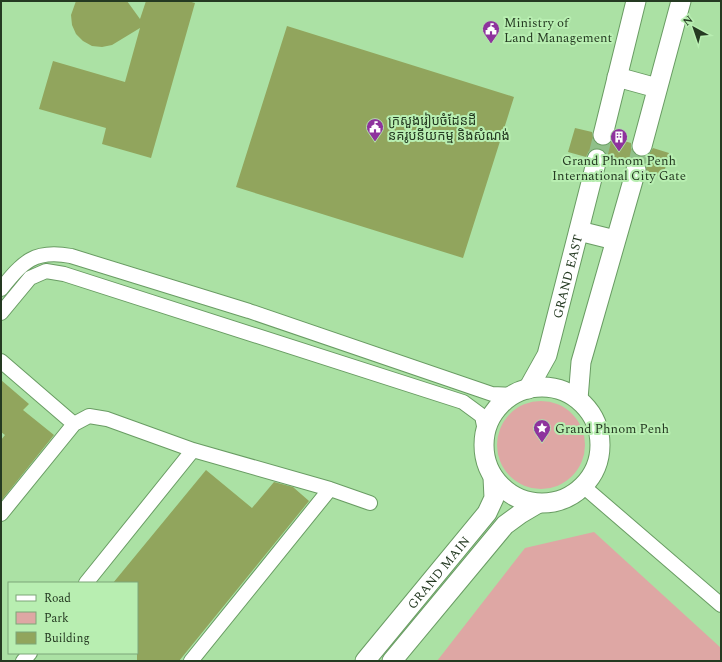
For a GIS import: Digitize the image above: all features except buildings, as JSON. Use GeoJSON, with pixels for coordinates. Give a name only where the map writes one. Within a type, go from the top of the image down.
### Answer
{"type":"FeatureCollection","features":[{"type":"Feature","properties":{"kind":"street"},"geometry":{"type":"LineString","coordinates":[[603,135],[636,1]]}},
{"type":"Feature","properties":{"kind":"street"},"geometry":{"type":"LineString","coordinates":[[642,146],[682,1]]}},
{"type":"Feature","properties":{"kind":"street"},"geometry":{"type":"LineString","coordinates":[[617,77],[657,88]]}},
{"type":"Feature","properties":{"kind":"street","name":"GRAND EAST"},"geometry":{"type":"LineString","coordinates":[[520,392],[547,355],[597,159]]}},
{"type":"Feature","properties":{"kind":"street"},"geometry":{"type":"LineString","coordinates":[[578,399],[580,362],[636,170]]}},
{"type":"Feature","properties":{"kind":"street"},"geometry":{"type":"LineString","coordinates":[[579,231],[615,240]]}},
{"type":"Feature","properties":{"kind":"street"},"geometry":{"type":"LineString","coordinates":[[1,289],[20,266],[36,256],[54,253],[98,264],[249,311],[492,394],[520,392],[544,387],[561,390],[578,399],[588,409],[596,423],[600,440],[599,456],[595,469],[583,486],[565,498],[554,502],[537,504],[521,500],[507,492],[493,477],[485,459],[485,431],[482,416],[462,402],[64,274],[46,271],[40,272],[30,278],[1,314]]}},
{"type":"Feature","properties":{"kind":"street"},"geometry":{"type":"LineString","coordinates":[[36,256],[40,272]]}},
{"type":"Feature","properties":{"kind":"street"},"geometry":{"type":"LineString","coordinates":[[92,282],[98,264]]}},
{"type":"Feature","properties":{"kind":"street"},"geometry":{"type":"LineString","coordinates":[[1,361],[74,424]]}},
{"type":"Feature","properties":{"kind":"street"},"geometry":{"type":"LineString","coordinates":[[485,431],[489,420],[498,406],[520,392]]}},
{"type":"Feature","properties":{"kind":"street"},"geometry":{"type":"LineString","coordinates":[[1,514],[74,424],[89,416],[107,419],[194,450],[330,489],[370,504]]}},
{"type":"Feature","properties":{"kind":"street"},"geometry":{"type":"LineString","coordinates":[[87,582],[194,450]]}},
{"type":"Feature","properties":{"kind":"street","name":"GRAND MAIN"},"geometry":{"type":"LineString","coordinates":[[365,661],[487,513],[494,498],[493,477]]}},
{"type":"Feature","properties":{"kind":"street"},"geometry":{"type":"LineString","coordinates":[[583,486],[721,605]]}},
{"type":"Feature","properties":{"kind":"street"},"geometry":{"type":"LineString","coordinates":[[191,661],[330,489]]}},
{"type":"Feature","properties":{"kind":"street","name":"GRAND MAIN"},"geometry":{"type":"LineString","coordinates":[[392,661],[505,525],[537,504]]}},
{"type":"Feature","properties":{"kind":"green space"},"geometry":{"type":"Polygon","coordinates":[[[541,401],[558,405],[572,414],[581,428],[585,445],[581,462],[572,476],[558,485],[541,489],[524,485],[510,476],[501,462],[497,445],[501,428],[510,414],[524,405],[541,401]]]}},
{"type":"Feature","properties":{"kind":"green space"},"geometry":{"type":"Polygon","coordinates":[[[594,532],[721,648],[721,661],[437,661],[525,548],[594,532]]]}},
{"type":"Feature","properties":{"kind":"tunnel"},"geometry":{"type":"LineString","coordinates":[[597,159],[603,135]]}},
{"type":"Feature","properties":{"kind":"tunnel"},"geometry":{"type":"LineString","coordinates":[[636,170],[642,146]]}},
{"type":"Feature","properties":{"kind":"place","name":"Ministry of Land Management"},"geometry":{"type":"Point","coordinates":[491,44]}},
{"type":"Feature","properties":{"kind":"place","name":"ក្រសួងរៀបចំដែនដី នគរូបនីយកម្ម និងសំណង់"},"geometry":{"type":"Point","coordinates":[375,142]}},
{"type":"Feature","properties":{"kind":"place","name":"Grand Phnom Penh International City Gate"},"geometry":{"type":"Point","coordinates":[619,152]}},
{"type":"Feature","properties":{"kind":"place","name":"Grand Phnom Penh"},"geometry":{"type":"Point","coordinates":[542,443]}}]}
